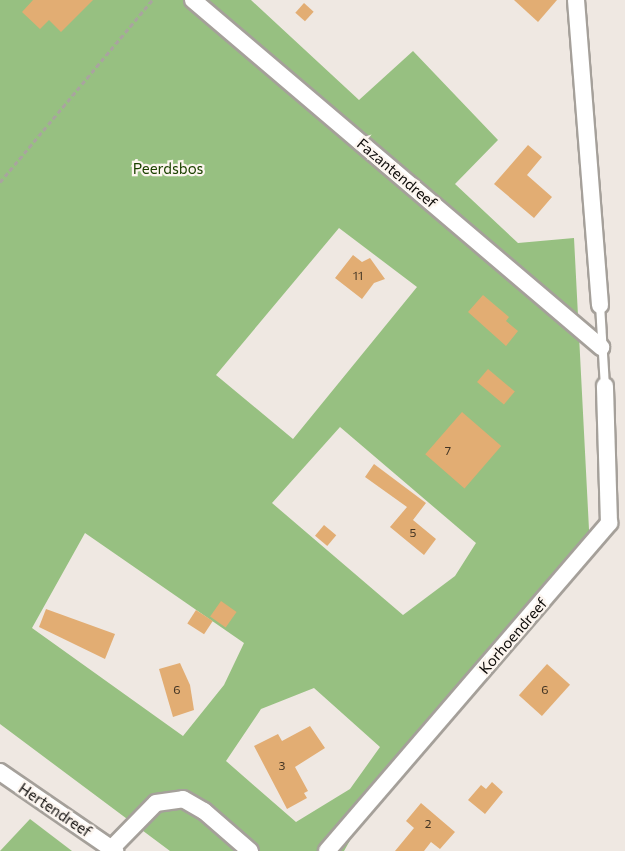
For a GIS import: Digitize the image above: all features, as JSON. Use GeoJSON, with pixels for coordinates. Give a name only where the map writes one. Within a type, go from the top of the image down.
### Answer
{"type":"FeatureCollection","features":[{"type":"Feature","properties":{"kind":"street","name":"Fazantendreef"},"geometry":{"type":"LineString","coordinates":[[193,0],[601,347]]}},
{"type":"Feature","properties":{"kind":"street"},"geometry":{"type":"LineString","coordinates":[[576,0],[600,304]]}},
{"type":"Feature","properties":{"kind":"street","name":"Korhoendreef"},"geometry":{"type":"LineString","coordinates":[[327,851],[609,523],[605,386]]}},
{"type":"Feature","properties":{"kind":"street","name":"Hertendreef"},"geometry":{"type":"LineString","coordinates":[[0,772],[112,850]]}},
{"type":"Feature","properties":{"kind":"street"},"geometry":{"type":"LineString","coordinates":[[112,850],[156,803],[183,799],[204,811],[250,851]]}},
{"type":"Feature","properties":{"kind":"lane"},"geometry":{"type":"LineString","coordinates":[[600,304],[605,386]]}},
{"type":"Feature","properties":{"kind":"path"},"geometry":{"type":"LineString","coordinates":[[0,182],[152,0]]}},
{"type":"Feature","properties":{"kind":"green space","name":"Peerdsbos"},"geometry":{"type":"Polygon","coordinates":[[[0,0],[251,0],[359,100],[413,51],[498,140],[455,184],[518,243],[574,238],[590,549],[369,807],[344,851],[170,851],[0,724],[0,0]],[[339,228],[216,375],[293,439],[417,287],[339,228]],[[340,427],[272,503],[403,615],[455,576],[476,543],[340,427]],[[85,533],[32,628],[183,736],[224,685],[244,643],[85,533]],[[314,688],[261,709],[226,761],[296,822],[350,789],[380,747],[314,688]]]}},
{"type":"Feature","properties":{"kind":"green space"},"geometry":{"type":"Polygon","coordinates":[[[30,819],[72,851],[0,851],[30,819]]]}},
{"type":"Feature","properties":{"kind":"building"},"geometry":{"type":"Polygon","coordinates":[[[33,0],[93,0],[61,32],[49,20],[40,29],[22,12],[33,0]]]}},
{"type":"Feature","properties":{"kind":"building"},"geometry":{"type":"Polygon","coordinates":[[[514,0],[557,0],[538,22],[514,0]]]}},
{"type":"Feature","properties":{"kind":"building"},"geometry":{"type":"Polygon","coordinates":[[[304,3],[314,12],[305,21],[295,13],[304,3]]]}},
{"type":"Feature","properties":{"kind":"building"},"geometry":{"type":"Polygon","coordinates":[[[528,145],[542,157],[527,175],[552,197],[534,218],[494,184],[528,145]]]}},
{"type":"Feature","properties":{"kind":"building"},"geometry":{"type":"Polygon","coordinates":[[[353,255],[362,262],[370,258],[385,279],[374,283],[362,299],[335,278],[353,255]]]}},
{"type":"Feature","properties":{"kind":"building"},"geometry":{"type":"Polygon","coordinates":[[[483,295],[509,317],[506,321],[518,331],[506,346],[468,312],[483,295]]]}},
{"type":"Feature","properties":{"kind":"building"},"geometry":{"type":"Polygon","coordinates":[[[488,369],[515,391],[504,405],[477,382],[488,369]]]}},
{"type":"Feature","properties":{"kind":"building"},"geometry":{"type":"Polygon","coordinates":[[[462,412],[501,446],[465,488],[425,454],[462,412]]]}},
{"type":"Feature","properties":{"kind":"building"},"geometry":{"type":"Polygon","coordinates":[[[374,464],[426,503],[413,520],[436,539],[424,555],[390,527],[407,507],[365,477],[374,464]]]}},
{"type":"Feature","properties":{"kind":"building"},"geometry":{"type":"Polygon","coordinates":[[[324,525],[336,535],[327,546],[315,536],[324,525]]]}},
{"type":"Feature","properties":{"kind":"building"},"geometry":{"type":"Polygon","coordinates":[[[221,601],[237,612],[226,627],[210,617],[221,601]]]}},
{"type":"Feature","properties":{"kind":"building"},"geometry":{"type":"Polygon","coordinates":[[[46,609],[115,634],[105,659],[39,627],[46,609]]]}},
{"type":"Feature","properties":{"kind":"building"},"geometry":{"type":"Polygon","coordinates":[[[196,610],[213,621],[204,634],[187,623],[196,610]]]}},
{"type":"Feature","properties":{"kind":"building"},"geometry":{"type":"Polygon","coordinates":[[[180,663],[190,685],[194,710],[173,717],[159,669],[180,663]]]}},
{"type":"Feature","properties":{"kind":"building"},"geometry":{"type":"Polygon","coordinates":[[[547,664],[570,685],[542,716],[519,695],[547,664]]]}},
{"type":"Feature","properties":{"kind":"building"},"geometry":{"type":"Polygon","coordinates":[[[310,726],[325,748],[295,767],[308,791],[304,793],[307,798],[287,809],[254,746],[278,734],[282,741],[310,726]]]}},
{"type":"Feature","properties":{"kind":"building"},"geometry":{"type":"Polygon","coordinates":[[[492,782],[503,792],[485,814],[468,800],[481,785],[486,789],[492,782]]]}},
{"type":"Feature","properties":{"kind":"building"},"geometry":{"type":"Polygon","coordinates":[[[421,803],[455,832],[440,849],[431,842],[424,851],[395,851],[414,828],[406,821],[421,803]]]}}]}
